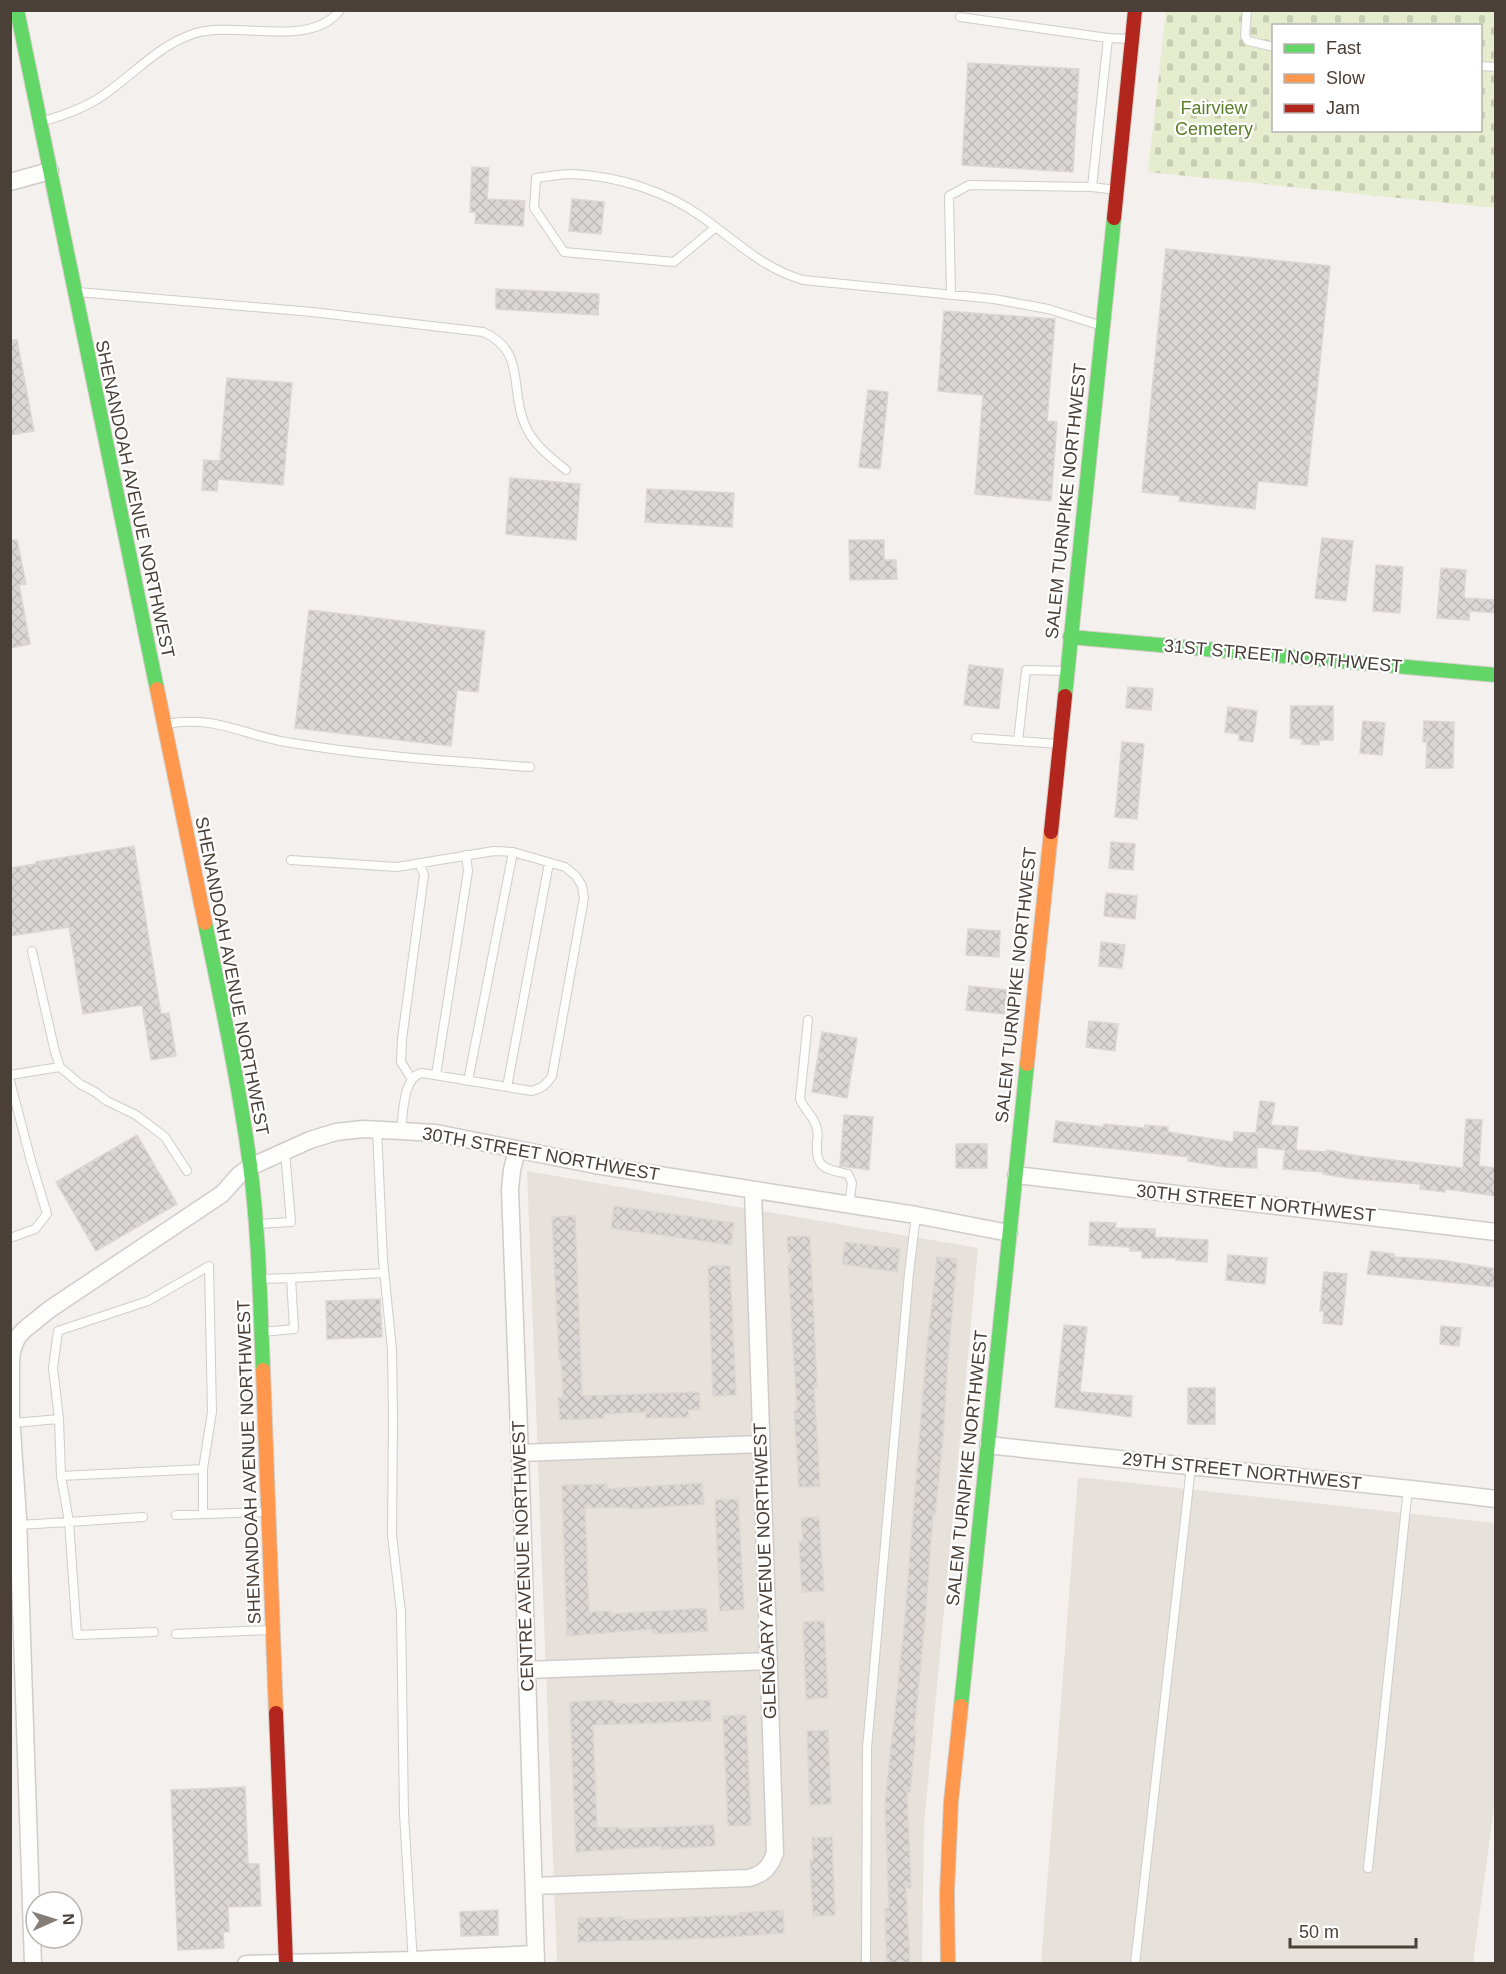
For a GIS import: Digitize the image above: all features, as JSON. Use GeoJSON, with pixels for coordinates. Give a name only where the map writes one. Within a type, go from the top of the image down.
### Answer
{"type":"FeatureCollection","features":[{"type":"Feature","properties":{"kind":"street","name":"SHENANDOAH AVENUE NORTHWEST"},"geometry":{"type":"LineString","coordinates":[[17,10],[162,724],[235,1069],[250,1167],[260,1279],[286,1963]]}},
{"type":"Feature","properties":{"kind":"street","name":"SALEM TURNPIKE NORTHWEST"},"geometry":{"type":"LineString","coordinates":[[948,1964],[947,1893],[951,1802],[1135,10]]}},
{"type":"Feature","properties":{"kind":"street"},"geometry":{"type":"LineString","coordinates":[[10,182],[50,171]]}},
{"type":"Feature","properties":{"kind":"street","name":"31ST STREET NORTHWEST"},"geometry":{"type":"LineString","coordinates":[[1070,637],[1496,675]]}},
{"type":"Feature","properties":{"kind":"street","name":"30TH STREET NORTHWEST"},"geometry":{"type":"LineString","coordinates":[[33,1964],[18,1525],[11,1418],[12,1351],[17,1338],[24,1330],[50,1309],[222,1194],[239,1175],[250,1167],[310,1140],[336,1132],[377,1130],[436,1133],[595,1165],[916,1215],[1009,1233]]}},
{"type":"Feature","properties":{"kind":"street","name":"CENTRE AVENUE NORTHWEST"},"geometry":{"type":"LineString","coordinates":[[517,1150],[510,1190],[536,1959]]}},
{"type":"Feature","properties":{"kind":"street","name":"30TH STREET NORTHWEST"},"geometry":{"type":"LineString","coordinates":[[1016,1175],[1496,1232]]}},
{"type":"Feature","properties":{"kind":"street","name":"GLENGARY AVENUE NORTHWEST"},"geometry":{"type":"LineString","coordinates":[[534,1886],[756,1876],[772,1863],[776,1853],[753,1190]]}},
{"type":"Feature","properties":{"kind":"street","name":"30TH STREET NORTHWEST"},"geometry":{"type":"LineString","coordinates":[[10,1330],[50,1309]]}},
{"type":"Feature","properties":{"kind":"street"},"geometry":{"type":"LineString","coordinates":[[520,1453],[761,1444]]}},
{"type":"Feature","properties":{"kind":"street","name":"29TH STREET NORTHWEST"},"geometry":{"type":"LineString","coordinates":[[987,1444],[1496,1498]]}},
{"type":"Feature","properties":{"kind":"street"},"geometry":{"type":"LineString","coordinates":[[527,1670],[768,1661]]}},
{"type":"Feature","properties":{"kind":"street"},"geometry":{"type":"LineString","coordinates":[[246,1964],[536,1959]]}},
{"type":"Feature","properties":{"kind":"lane"},"geometry":{"type":"LineString","coordinates":[[40,122],[81,108],[109,92],[142,64],[178,40],[216,29],[293,32],[326,24],[340,10]]}},
{"type":"Feature","properties":{"kind":"lane"},"geometry":{"type":"LineString","coordinates":[[1247,10],[1245,36],[1248,41],[1272,47]]}},
{"type":"Feature","properties":{"kind":"lane"},"geometry":{"type":"LineString","coordinates":[[960,17],[1108,38],[1132,39]]}},
{"type":"Feature","properties":{"kind":"lane"},"geometry":{"type":"LineString","coordinates":[[1092,187],[1108,38]]}},
{"type":"Feature","properties":{"kind":"lane"},"geometry":{"type":"LineString","coordinates":[[716,227],[674,262],[564,252],[534,208],[536,178],[571,174],[616,180],[672,199],[716,227],[767,266],[782,274],[803,280],[1014,302],[1048,309],[1103,326]]}},
{"type":"Feature","properties":{"kind":"lane"},"geometry":{"type":"LineString","coordinates":[[951,295],[949,196],[969,185],[1092,187],[1116,190]]}},
{"type":"Feature","properties":{"kind":"lane"},"geometry":{"type":"LineString","coordinates":[[74,292],[312,312],[483,332],[503,344],[511,355],[515,368],[519,408],[525,426],[546,453],[566,470]]}},
{"type":"Feature","properties":{"kind":"lane"},"geometry":{"type":"LineString","coordinates":[[1018,741],[1026,670],[1066,671]]}},
{"type":"Feature","properties":{"kind":"lane"},"geometry":{"type":"LineString","coordinates":[[162,724],[204,721],[287,742],[415,759],[530,767]]}},
{"type":"Feature","properties":{"kind":"lane"},"geometry":{"type":"LineString","coordinates":[[976,738],[1059,744]]}},
{"type":"Feature","properties":{"kind":"lane"},"geometry":{"type":"LineString","coordinates":[[291,860],[398,867],[494,851],[513,852],[565,867],[576,876],[582,886],[584,898],[552,1076],[547,1084],[541,1089],[532,1091],[422,1073],[416,1074],[411,1078],[407,1092],[401,1131]]}},
{"type":"Feature","properties":{"kind":"lane"},"geometry":{"type":"LineString","coordinates":[[468,1080],[513,852]]}},
{"type":"Feature","properties":{"kind":"lane"},"geometry":{"type":"LineString","coordinates":[[436,1076],[468,871],[466,855]]}},
{"type":"Feature","properties":{"kind":"lane"},"geometry":{"type":"LineString","coordinates":[[507,1087],[549,862]]}},
{"type":"Feature","properties":{"kind":"lane"},"geometry":{"type":"LineString","coordinates":[[411,1078],[401,1062],[402,1039],[424,875],[420,865]]}},
{"type":"Feature","properties":{"kind":"lane"},"geometry":{"type":"LineString","coordinates":[[32,951],[60,1067],[107,1101],[136,1115],[165,1137],[187,1171]]}},
{"type":"Feature","properties":{"kind":"lane"},"geometry":{"type":"LineString","coordinates":[[808,1020],[800,1099],[818,1132],[816,1156],[820,1164],[827,1169],[848,1174],[852,1183],[849,1205]]}},
{"type":"Feature","properties":{"kind":"lane"},"geometry":{"type":"LineString","coordinates":[[10,1075],[60,1067]]}},
{"type":"Feature","properties":{"kind":"lane"},"geometry":{"type":"LineString","coordinates":[[10,1081],[47,1214],[35,1228],[10,1238]]}},
{"type":"Feature","properties":{"kind":"lane"},"geometry":{"type":"LineString","coordinates":[[377,1130],[384,1273],[392,1350],[392,1535],[401,1612],[404,1814],[413,1962]]}},
{"type":"Feature","properties":{"kind":"lane"},"geometry":{"type":"LineString","coordinates":[[256,1224],[291,1222],[285,1152]]}},
{"type":"Feature","properties":{"kind":"lane"},"geometry":{"type":"LineString","coordinates":[[866,1964],[867,1748],[916,1215]]}},
{"type":"Feature","properties":{"kind":"lane"},"geometry":{"type":"LineString","coordinates":[[154,1632],[77,1635],[69,1522],[61,1476],[59,1419],[53,1368],[58,1331],[148,1301],[209,1266],[212,1412],[203,1469],[203,1514]]}},
{"type":"Feature","properties":{"kind":"lane"},"geometry":{"type":"LineString","coordinates":[[260,1279],[384,1273]]}},
{"type":"Feature","properties":{"kind":"lane"},"geometry":{"type":"LineString","coordinates":[[262,1332],[294,1329],[291,1278]]}},
{"type":"Feature","properties":{"kind":"lane"},"geometry":{"type":"LineString","coordinates":[[11,1418],[59,1419]]}},
{"type":"Feature","properties":{"kind":"lane"},"geometry":{"type":"LineString","coordinates":[[1135,1964],[1191,1467]]}},
{"type":"Feature","properties":{"kind":"lane"},"geometry":{"type":"LineString","coordinates":[[61,1476],[203,1469]]}},
{"type":"Feature","properties":{"kind":"lane"},"geometry":{"type":"LineString","coordinates":[[1368,1868],[1408,1488]]}},
{"type":"Feature","properties":{"kind":"lane"},"geometry":{"type":"LineString","coordinates":[[176,1515],[269,1512]]}},
{"type":"Feature","properties":{"kind":"lane"},"geometry":{"type":"LineString","coordinates":[[18,1525],[143,1517]]}},
{"type":"Feature","properties":{"kind":"lane"},"geometry":{"type":"LineString","coordinates":[[176,1634],[274,1629]]}},
{"type":"Feature","properties":{"kind":"shaded area"},"geometry":{"type":"Polygon","coordinates":[[[527,1171],[978,1248],[924,1825],[922,1963],[557,1963],[527,1171]]]}},
{"type":"Feature","properties":{"kind":"shaded area"},"geometry":{"type":"Polygon","coordinates":[[[1078,1477],[1495,1523],[1496,1792],[1473,1963],[1041,1964],[1078,1477]]]}},
{"type":"Feature","properties":{"kind":"green space","name":"Fairview Cemetery"},"geometry":{"type":"Polygon","coordinates":[[[1166,11],[1495,11],[1495,208],[1148,172],[1166,11]]]}},
{"type":"Feature","properties":{"kind":"building"},"geometry":{"type":"Polygon","coordinates":[[[968,63],[1079,69],[1073,172],[962,165],[968,63]]]}},
{"type":"Feature","properties":{"kind":"building"},"geometry":{"type":"Polygon","coordinates":[[[472,167],[489,168],[487,199],[525,201],[523,226],[475,223],[476,212],[470,212],[472,167]]]}},
{"type":"Feature","properties":{"kind":"building"},"geometry":{"type":"Polygon","coordinates":[[[572,199],[604,202],[601,234],[569,231],[572,199]]]}},
{"type":"Feature","properties":{"kind":"building"},"geometry":{"type":"Polygon","coordinates":[[[1166,249],[1330,266],[1307,486],[1258,481],[1255,509],[1179,501],[1180,496],[1142,492],[1166,249]]]}},
{"type":"Feature","properties":{"kind":"building"},"geometry":{"type":"Polygon","coordinates":[[[496,289],[599,294],[598,315],[496,309],[496,289]]]}},
{"type":"Feature","properties":{"kind":"building"},"geometry":{"type":"Polygon","coordinates":[[[944,311],[1055,319],[1047,421],[1057,422],[1051,501],[975,494],[983,395],[938,391],[944,311]]]}},
{"type":"Feature","properties":{"kind":"building"},"geometry":{"type":"Polygon","coordinates":[[[10,340],[17,340],[34,431],[10,435],[10,340]]]}},
{"type":"Feature","properties":{"kind":"building"},"geometry":{"type":"Polygon","coordinates":[[[227,378],[292,383],[283,485],[218,479],[217,491],[202,490],[204,460],[220,461],[227,378]]]}},
{"type":"Feature","properties":{"kind":"building"},"geometry":{"type":"Polygon","coordinates":[[[868,390],[888,392],[880,469],[859,467],[868,390]]]}},
{"type":"Feature","properties":{"kind":"building"},"geometry":{"type":"Polygon","coordinates":[[[510,478],[580,484],[576,540],[506,534],[510,478]]]}},
{"type":"Feature","properties":{"kind":"building"},"geometry":{"type":"Polygon","coordinates":[[[647,489],[734,493],[732,527],[645,522],[647,489]]]}},
{"type":"Feature","properties":{"kind":"building"},"geometry":{"type":"Polygon","coordinates":[[[1322,538],[1353,541],[1346,601],[1315,598],[1322,538]]]}},
{"type":"Feature","properties":{"kind":"building"},"geometry":{"type":"Polygon","coordinates":[[[10,540],[17,540],[26,584],[19,585],[30,644],[10,648],[10,540]]]}},
{"type":"Feature","properties":{"kind":"building"},"geometry":{"type":"Polygon","coordinates":[[[849,540],[884,540],[884,560],[896,560],[897,579],[850,580],[849,540]]]}},
{"type":"Feature","properties":{"kind":"building"},"geometry":{"type":"Polygon","coordinates":[[[1376,565],[1403,567],[1400,613],[1373,611],[1376,565]]]}},
{"type":"Feature","properties":{"kind":"building"},"geometry":{"type":"Polygon","coordinates":[[[1441,568],[1466,570],[1464,598],[1496,600],[1496,613],[1470,611],[1469,620],[1437,618],[1441,568]]]}},
{"type":"Feature","properties":{"kind":"building"},"geometry":{"type":"Polygon","coordinates":[[[309,610],[485,631],[478,692],[457,690],[451,746],[295,728],[309,610]]]}},
{"type":"Feature","properties":{"kind":"building"},"geometry":{"type":"Polygon","coordinates":[[[969,665],[1003,669],[999,709],[964,705],[969,665]]]}},
{"type":"Feature","properties":{"kind":"building"},"geometry":{"type":"Polygon","coordinates":[[[1128,687],[1153,689],[1151,710],[1126,708],[1128,687]]]}},
{"type":"Feature","properties":{"kind":"building"},"geometry":{"type":"Polygon","coordinates":[[[1291,706],[1333,706],[1333,740],[1319,740],[1319,745],[1302,744],[1302,739],[1290,738],[1291,706]]]}},
{"type":"Feature","properties":{"kind":"building"},"geometry":{"type":"Polygon","coordinates":[[[1228,707],[1257,711],[1253,742],[1239,740],[1239,734],[1225,732],[1228,707]]]}},
{"type":"Feature","properties":{"kind":"building"},"geometry":{"type":"Polygon","coordinates":[[[1363,721],[1385,723],[1382,755],[1360,753],[1363,721]]]}},
{"type":"Feature","properties":{"kind":"building"},"geometry":{"type":"Polygon","coordinates":[[[1424,721],[1454,722],[1453,768],[1426,768],[1427,742],[1423,742],[1424,721]]]}},
{"type":"Feature","properties":{"kind":"building"},"geometry":{"type":"Polygon","coordinates":[[[1122,742],[1144,744],[1137,819],[1115,817],[1122,742]]]}},
{"type":"Feature","properties":{"kind":"building"},"geometry":{"type":"Polygon","coordinates":[[[1111,842],[1135,844],[1133,870],[1109,868],[1111,842]]]}},
{"type":"Feature","properties":{"kind":"building"},"geometry":{"type":"Polygon","coordinates":[[[134,846],[161,1014],[169,1013],[176,1056],[151,1060],[142,1005],[83,1014],[69,927],[10,936],[10,868],[134,846]]]}},
{"type":"Feature","properties":{"kind":"building"},"geometry":{"type":"Polygon","coordinates":[[[1106,893],[1137,896],[1135,919],[1104,916],[1106,893]]]}},
{"type":"Feature","properties":{"kind":"building"},"geometry":{"type":"Polygon","coordinates":[[[968,929],[1000,931],[999,957],[966,955],[968,929]]]}},
{"type":"Feature","properties":{"kind":"building"},"geometry":{"type":"Polygon","coordinates":[[[1101,942],[1125,945],[1122,968],[1099,966],[1101,942]]]}},
{"type":"Feature","properties":{"kind":"building"},"geometry":{"type":"Polygon","coordinates":[[[969,986],[1007,990],[1004,1014],[966,1010],[969,986]]]}},
{"type":"Feature","properties":{"kind":"building"},"geometry":{"type":"Polygon","coordinates":[[[1089,1021],[1118,1024],[1115,1051],[1086,1047],[1089,1021]]]}},
{"type":"Feature","properties":{"kind":"building"},"geometry":{"type":"Polygon","coordinates":[[[822,1032],[857,1038],[847,1098],[812,1092],[822,1032]]]}},
{"type":"Feature","properties":{"kind":"building"},"geometry":{"type":"Polygon","coordinates":[[[1260,1101],[1275,1103],[1271,1125],[1298,1127],[1296,1150],[1327,1152],[1327,1150],[1358,1156],[1463,1168],[1466,1119],[1482,1120],[1479,1166],[1496,1168],[1496,1196],[1446,1189],[1445,1192],[1420,1189],[1420,1184],[1354,1179],[1323,1174],[1324,1172],[1283,1169],[1285,1150],[1257,1147],[1257,1168],[1225,1167],[1188,1161],[1189,1157],[1053,1142],[1056,1121],[1104,1127],[1104,1124],[1145,1128],[1145,1125],[1168,1127],[1168,1132],[1233,1142],[1234,1132],[1256,1133],[1260,1101]]]}},
{"type":"Feature","properties":{"kind":"building"},"geometry":{"type":"Polygon","coordinates":[[[844,1115],[873,1117],[869,1170],[840,1166],[844,1115]]]}},
{"type":"Feature","properties":{"kind":"building"},"geometry":{"type":"Polygon","coordinates":[[[137,1135],[177,1204],[96,1251],[56,1182],[137,1135]]]}},
{"type":"Feature","properties":{"kind":"building"},"geometry":{"type":"Polygon","coordinates":[[[956,1144],[987,1144],[987,1168],[956,1168],[956,1144]]]}},
{"type":"Feature","properties":{"kind":"building"},"geometry":{"type":"Polygon","coordinates":[[[614,1206],[734,1223],[731,1245],[611,1228],[614,1206]]]}},
{"type":"Feature","properties":{"kind":"building"},"geometry":{"type":"Polygon","coordinates":[[[575,1216],[582,1396],[699,1392],[700,1410],[688,1410],[689,1417],[646,1418],[646,1412],[604,1414],[604,1418],[560,1420],[558,1397],[563,1397],[552,1217],[575,1216]]]}},
{"type":"Feature","properties":{"kind":"building"},"geometry":{"type":"Polygon","coordinates":[[[1090,1222],[1116,1223],[1115,1228],[1155,1229],[1155,1237],[1208,1240],[1207,1262],[1176,1260],[1176,1258],[1142,1258],[1142,1251],[1130,1251],[1130,1247],[1089,1245],[1090,1222]]]}},
{"type":"Feature","properties":{"kind":"building"},"geometry":{"type":"Polygon","coordinates":[[[810,1236],[817,1387],[814,1387],[820,1486],[799,1487],[788,1264],[791,1264],[791,1254],[788,1253],[787,1237],[810,1236]]]}},
{"type":"Feature","properties":{"kind":"building"},"geometry":{"type":"Polygon","coordinates":[[[845,1242],[900,1249],[897,1272],[842,1264],[845,1242]]]}},
{"type":"Feature","properties":{"kind":"building"},"geometry":{"type":"Polygon","coordinates":[[[1371,1251],[1394,1254],[1394,1257],[1441,1260],[1496,1269],[1496,1287],[1367,1274],[1371,1251]]]}},
{"type":"Feature","properties":{"kind":"building"},"geometry":{"type":"Polygon","coordinates":[[[1228,1255],[1267,1258],[1265,1284],[1226,1280],[1228,1255]]]}},
{"type":"Feature","properties":{"kind":"building"},"geometry":{"type":"Polygon","coordinates":[[[937,1257],[957,1259],[943,1439],[935,1514],[933,1513],[914,1731],[916,1731],[910,1792],[907,1792],[911,1888],[906,1888],[910,1964],[887,1964],[885,1909],[889,1908],[885,1804],[904,1628],[926,1356],[937,1257]]]}},
{"type":"Feature","properties":{"kind":"building"},"geometry":{"type":"Polygon","coordinates":[[[708,1266],[730,1266],[736,1395],[713,1396],[708,1266]]]}},
{"type":"Feature","properties":{"kind":"building"},"geometry":{"type":"Polygon","coordinates":[[[1324,1272],[1347,1274],[1342,1325],[1323,1323],[1324,1311],[1320,1311],[1324,1272]]]}},
{"type":"Feature","properties":{"kind":"building"},"geometry":{"type":"Polygon","coordinates":[[[380,1299],[382,1337],[327,1339],[326,1301],[380,1299]]]}},
{"type":"Feature","properties":{"kind":"building"},"geometry":{"type":"Polygon","coordinates":[[[1064,1325],[1087,1327],[1080,1392],[1132,1396],[1131,1417],[1055,1407],[1064,1325]]]}},
{"type":"Feature","properties":{"kind":"building"},"geometry":{"type":"Polygon","coordinates":[[[1441,1326],[1461,1328],[1459,1346],[1440,1344],[1441,1326]]]}},
{"type":"Feature","properties":{"kind":"building"},"geometry":{"type":"Polygon","coordinates":[[[1188,1388],[1215,1388],[1215,1424],[1188,1424],[1188,1388]]]}},
{"type":"Feature","properties":{"kind":"building"},"geometry":{"type":"Polygon","coordinates":[[[702,1483],[704,1504],[629,1509],[629,1507],[585,1508],[589,1612],[610,1611],[611,1614],[706,1608],[708,1631],[653,1634],[653,1629],[567,1636],[562,1485],[607,1484],[607,1489],[702,1483]]]}},
{"type":"Feature","properties":{"kind":"building"},"geometry":{"type":"Polygon","coordinates":[[[738,1499],[744,1609],[720,1611],[715,1500],[738,1499]]]}},
{"type":"Feature","properties":{"kind":"building"},"geometry":{"type":"Polygon","coordinates":[[[819,1517],[824,1591],[802,1592],[799,1541],[803,1541],[801,1518],[819,1517]]]}},
{"type":"Feature","properties":{"kind":"building"},"geometry":{"type":"Polygon","coordinates":[[[824,1621],[828,1698],[806,1699],[803,1622],[824,1621]]]}},
{"type":"Feature","properties":{"kind":"building"},"geometry":{"type":"Polygon","coordinates":[[[614,1700],[614,1704],[710,1700],[711,1721],[593,1725],[597,1828],[714,1825],[715,1846],[661,1849],[661,1846],[576,1852],[570,1702],[614,1700]]]}},
{"type":"Feature","properties":{"kind":"building"},"geometry":{"type":"Polygon","coordinates":[[[746,1715],[751,1825],[728,1826],[723,1716],[746,1715]]]}},
{"type":"Feature","properties":{"kind":"building"},"geometry":{"type":"Polygon","coordinates":[[[828,1730],[831,1804],[810,1805],[807,1731],[828,1730]]]}},
{"type":"Feature","properties":{"kind":"building"},"geometry":{"type":"Polygon","coordinates":[[[245,1787],[248,1864],[259,1864],[261,1906],[228,1907],[229,1932],[223,1932],[224,1948],[178,1950],[171,1790],[245,1787]]]}},
{"type":"Feature","properties":{"kind":"building"},"geometry":{"type":"Polygon","coordinates":[[[832,1837],[835,1915],[813,1916],[810,1860],[813,1860],[812,1838],[832,1837]]]}},
{"type":"Feature","properties":{"kind":"building"},"geometry":{"type":"Polygon","coordinates":[[[498,1910],[498,1935],[461,1936],[460,1912],[498,1910]]]}},
{"type":"Feature","properties":{"kind":"building"},"geometry":{"type":"Polygon","coordinates":[[[783,1910],[784,1933],[714,1938],[578,1942],[578,1918],[622,1917],[622,1920],[739,1915],[739,1913],[783,1910]]]}},
{"type":"Feature","properties":{"kind":"traffic: fast"},"geometry":{"type":"LineString","coordinates":[[17,10],[157,689]]}},
{"type":"Feature","properties":{"kind":"traffic: fast"},"geometry":{"type":"LineString","coordinates":[[1065,696],[1114,218]]}},
{"type":"Feature","properties":{"kind":"traffic: fast"},"geometry":{"type":"LineString","coordinates":[[1070,637],[1496,675]]}},
{"type":"Feature","properties":{"kind":"traffic: fast"},"geometry":{"type":"LineString","coordinates":[[205,923],[224,1014],[250,1165],[257,1242],[263,1370]]}},
{"type":"Feature","properties":{"kind":"traffic: fast"},"geometry":{"type":"LineString","coordinates":[[961,1706],[1027,1064]]}},
{"type":"Feature","properties":{"kind":"traffic: slow"},"geometry":{"type":"LineString","coordinates":[[157,689],[205,923]]}},
{"type":"Feature","properties":{"kind":"traffic: slow"},"geometry":{"type":"LineString","coordinates":[[1027,1064],[1051,832]]}},
{"type":"Feature","properties":{"kind":"traffic: slow"},"geometry":{"type":"LineString","coordinates":[[263,1370],[276,1713]]}},
{"type":"Feature","properties":{"kind":"traffic: slow"},"geometry":{"type":"LineString","coordinates":[[948,1964],[947,1893],[951,1802],[961,1706]]}},
{"type":"Feature","properties":{"kind":"traffic: jam"},"geometry":{"type":"LineString","coordinates":[[1114,218],[1135,10]]}},
{"type":"Feature","properties":{"kind":"traffic: jam"},"geometry":{"type":"LineString","coordinates":[[1051,832],[1065,696]]}},
{"type":"Feature","properties":{"kind":"traffic: jam"},"geometry":{"type":"LineString","coordinates":[[276,1713],[286,1964]]}}]}
